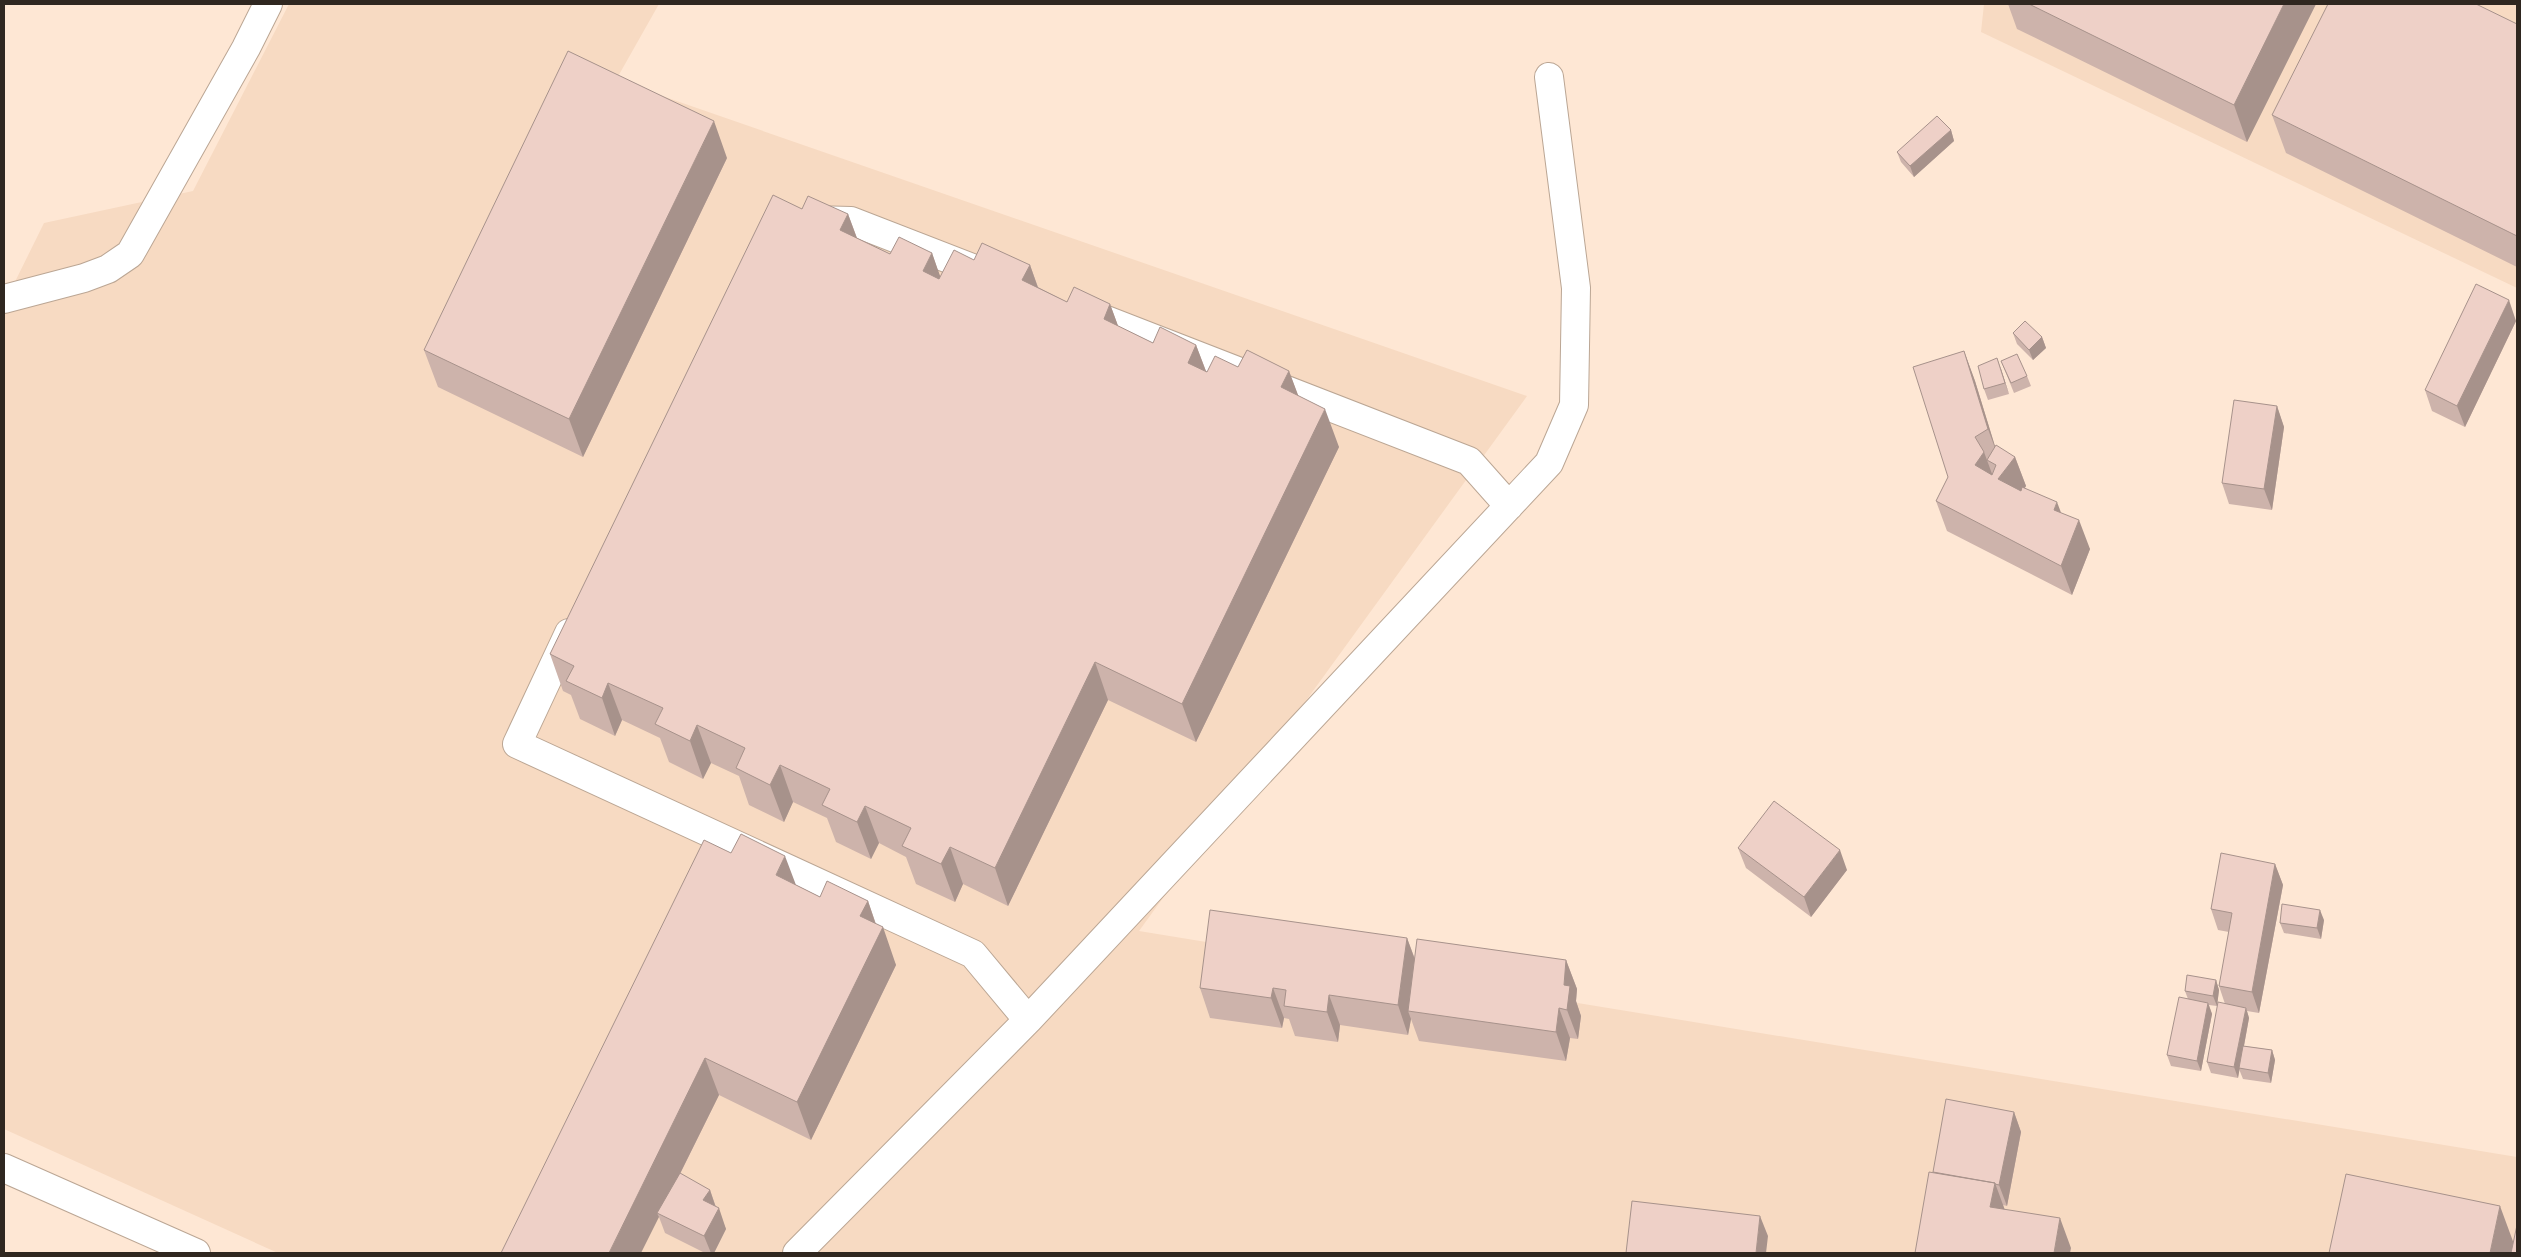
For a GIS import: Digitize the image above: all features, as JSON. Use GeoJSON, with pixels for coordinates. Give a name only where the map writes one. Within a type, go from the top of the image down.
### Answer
{"type":"FeatureCollection","features":[{"type":"Feature","properties":{"kind":"street"},"geometry":{"type":"LineString","coordinates":[[4,299],[108,270],[130,254],[233,73],[268,4]]}},
{"type":"Feature","properties":{"kind":"street"},"geometry":{"type":"LineString","coordinates":[[798,1253],[1028,1020],[1549,463],[1574,405],[1576,288],[1548,77]]}},
{"type":"Feature","properties":{"kind":"street"},"geometry":{"type":"LineString","coordinates":[[782,220],[851,220],[1008,282]]}},
{"type":"Feature","properties":{"kind":"street"},"geometry":{"type":"LineString","coordinates":[[1063,303],[1469,461],[1509,506]]}},
{"type":"Feature","properties":{"kind":"street"},"geometry":{"type":"LineString","coordinates":[[581,608],[517,744],[973,954],[1028,1020]]}},
{"type":"Feature","properties":{"kind":"street"},"geometry":{"type":"LineString","coordinates":[[4,1168],[196,1253]]}},
{"type":"Feature","properties":{"kind":"shaded area"},"geometry":{"type":"Polygon","coordinates":[[[289,4],[659,4],[616,80],[1527,396],[1139,931],[2517,1157],[2517,1253],[278,1253],[4,1129],[4,304],[44,223],[193,191],[289,4]]]}},
{"type":"Feature","properties":{"kind":"shaded area"},"geometry":{"type":"Polygon","coordinates":[[[1984,4],[2517,4],[2517,288],[1981,32],[1984,4]]]}},
{"type":"Feature","properties":{"kind":"building"},"geometry":{"type":"Polygon","coordinates":[[[2029,4],[2284,4],[2234,105],[2029,4]]]}},
{"type":"Feature","properties":{"kind":"building"},"geometry":{"type":"Polygon","coordinates":[[[2328,4],[2476,4],[2517,24],[2517,236],[2272,115],[2328,4]]]}},
{"type":"Feature","properties":{"kind":"building"},"geometry":{"type":"Polygon","coordinates":[[[568,51],[714,121],[569,419],[424,350],[568,51]]]}},
{"type":"Feature","properties":{"kind":"building"},"geometry":{"type":"Polygon","coordinates":[[[1937,116],[1951,130],[1910,166],[1897,152],[1937,116]]]}},
{"type":"Feature","properties":{"kind":"building"},"geometry":{"type":"Polygon","coordinates":[[[773,195],[802,209],[808,196],[848,214],[840,230],[890,254],[899,237],[932,253],[923,271],[939,279],[954,250],[974,260],[982,243],[1030,265],[1022,280],[1067,302],[1074,287],[1110,304],[1104,319],[1153,343],[1160,327],[1196,345],[1188,363],[1207,372],[1215,356],[1238,367],[1247,350],[1289,371],[1281,387],[1325,409],[1182,704],[1095,662],[995,868],[950,847],[941,864],[902,846],[911,828],[865,806],[857,822],[822,805],[830,789],[780,765],[770,785],[736,768],[745,748],[697,725],[690,741],[655,724],[663,708],[608,683],[602,698],[566,681],[574,666],[550,654],[773,195]]]}},
{"type":"Feature","properties":{"kind":"building"},"geometry":{"type":"Polygon","coordinates":[[[2476,284],[2509,300],[2457,406],[2425,390],[2476,284]]]}},
{"type":"Feature","properties":{"kind":"building"},"geometry":{"type":"Polygon","coordinates":[[[2025,321],[2042,337],[2029,350],[2013,333],[2025,321]]]}},
{"type":"Feature","properties":{"kind":"building"},"geometry":{"type":"Polygon","coordinates":[[[1964,351],[1988,429],[1975,437],[1984,452],[1975,465],[1992,475],[1996,465],[1987,460],[1996,445],[2015,457],[1998,479],[2021,491],[2022,487],[2057,502],[2054,510],[2079,520],[2061,566],[1936,501],[1948,477],[1913,367],[1964,351]]]}},
{"type":"Feature","properties":{"kind":"building"},"geometry":{"type":"Polygon","coordinates":[[[2017,354],[2027,376],[2011,383],[2001,361],[2017,354]]]}},
{"type":"Feature","properties":{"kind":"building"},"geometry":{"type":"Polygon","coordinates":[[[1997,358],[2005,383],[1984,389],[1978,366],[1997,358]]]}},
{"type":"Feature","properties":{"kind":"building"},"geometry":{"type":"Polygon","coordinates":[[[2234,400],[2277,406],[2264,489],[2222,483],[2234,400]]]}},
{"type":"Feature","properties":{"kind":"building"},"geometry":{"type":"Polygon","coordinates":[[[1774,801],[1840,850],[1804,897],[1738,848],[1774,801]]]}},
{"type":"Feature","properties":{"kind":"building"},"geometry":{"type":"Polygon","coordinates":[[[741,834],[785,856],[776,875],[820,897],[827,881],[868,901],[860,916],[883,927],[797,1102],[705,1058],[609,1253],[501,1253],[704,840],[731,853],[741,834]]]}},
{"type":"Feature","properties":{"kind":"building"},"geometry":{"type":"Polygon","coordinates":[[[2221,853],[2275,864],[2252,992],[2219,986],[2232,913],[2211,909],[2221,853]]]}},
{"type":"Feature","properties":{"kind":"building"},"geometry":{"type":"Polygon","coordinates":[[[2282,904],[2320,910],[2317,928],[2280,923],[2282,904]]]}},
{"type":"Feature","properties":{"kind":"building"},"geometry":{"type":"Polygon","coordinates":[[[1210,910],[1407,938],[1398,1005],[1329,995],[1327,1012],[1284,1006],[1286,990],[1273,988],[1271,998],[1200,988],[1210,910]]]}},
{"type":"Feature","properties":{"kind":"building"},"geometry":{"type":"Polygon","coordinates":[[[1417,939],[1566,960],[1564,985],[1570,986],[1567,1010],[1559,1008],[1556,1032],[1408,1011],[1417,939]]]}},
{"type":"Feature","properties":{"kind":"building"},"geometry":{"type":"Polygon","coordinates":[[[2187,975],[2216,980],[2213,996],[2185,991],[2187,975]]]}},
{"type":"Feature","properties":{"kind":"building"},"geometry":{"type":"Polygon","coordinates":[[[2179,997],[2208,1003],[2197,1061],[2167,1055],[2179,997]]]}},
{"type":"Feature","properties":{"kind":"building"},"geometry":{"type":"Polygon","coordinates":[[[2218,1002],[2246,1008],[2234,1067],[2207,1062],[2218,1002]]]}},
{"type":"Feature","properties":{"kind":"building"},"geometry":{"type":"Polygon","coordinates":[[[2243,1046],[2272,1050],[2268,1073],[2239,1068],[2243,1046]]]}},
{"type":"Feature","properties":{"kind":"building"},"geometry":{"type":"Polygon","coordinates":[[[1946,1099],[2014,1112],[1999,1185],[1933,1172],[1946,1099]]]}},
{"type":"Feature","properties":{"kind":"building"},"geometry":{"type":"Polygon","coordinates":[[[1929,1172],[1995,1183],[1990,1207],[2060,1218],[2054,1253],[1915,1253],[1929,1172]]]}},
{"type":"Feature","properties":{"kind":"building"},"geometry":{"type":"Polygon","coordinates":[[[680,1173],[710,1190],[703,1200],[719,1208],[704,1236],[657,1213],[680,1173]]]}},
{"type":"Feature","properties":{"kind":"building"},"geometry":{"type":"Polygon","coordinates":[[[2346,1174],[2500,1206],[2490,1253],[2329,1253],[2346,1174]]]}},
{"type":"Feature","properties":{"kind":"building"},"geometry":{"type":"Polygon","coordinates":[[[1632,1201],[1760,1216],[1756,1253],[1626,1253],[1632,1201]]]}},
{"type":"Feature","properties":{"kind":"building"},"geometry":{"type":"Polygon","coordinates":[[[2517,1225],[2517,1253],[2511,1253],[2517,1225]]]}}]}
